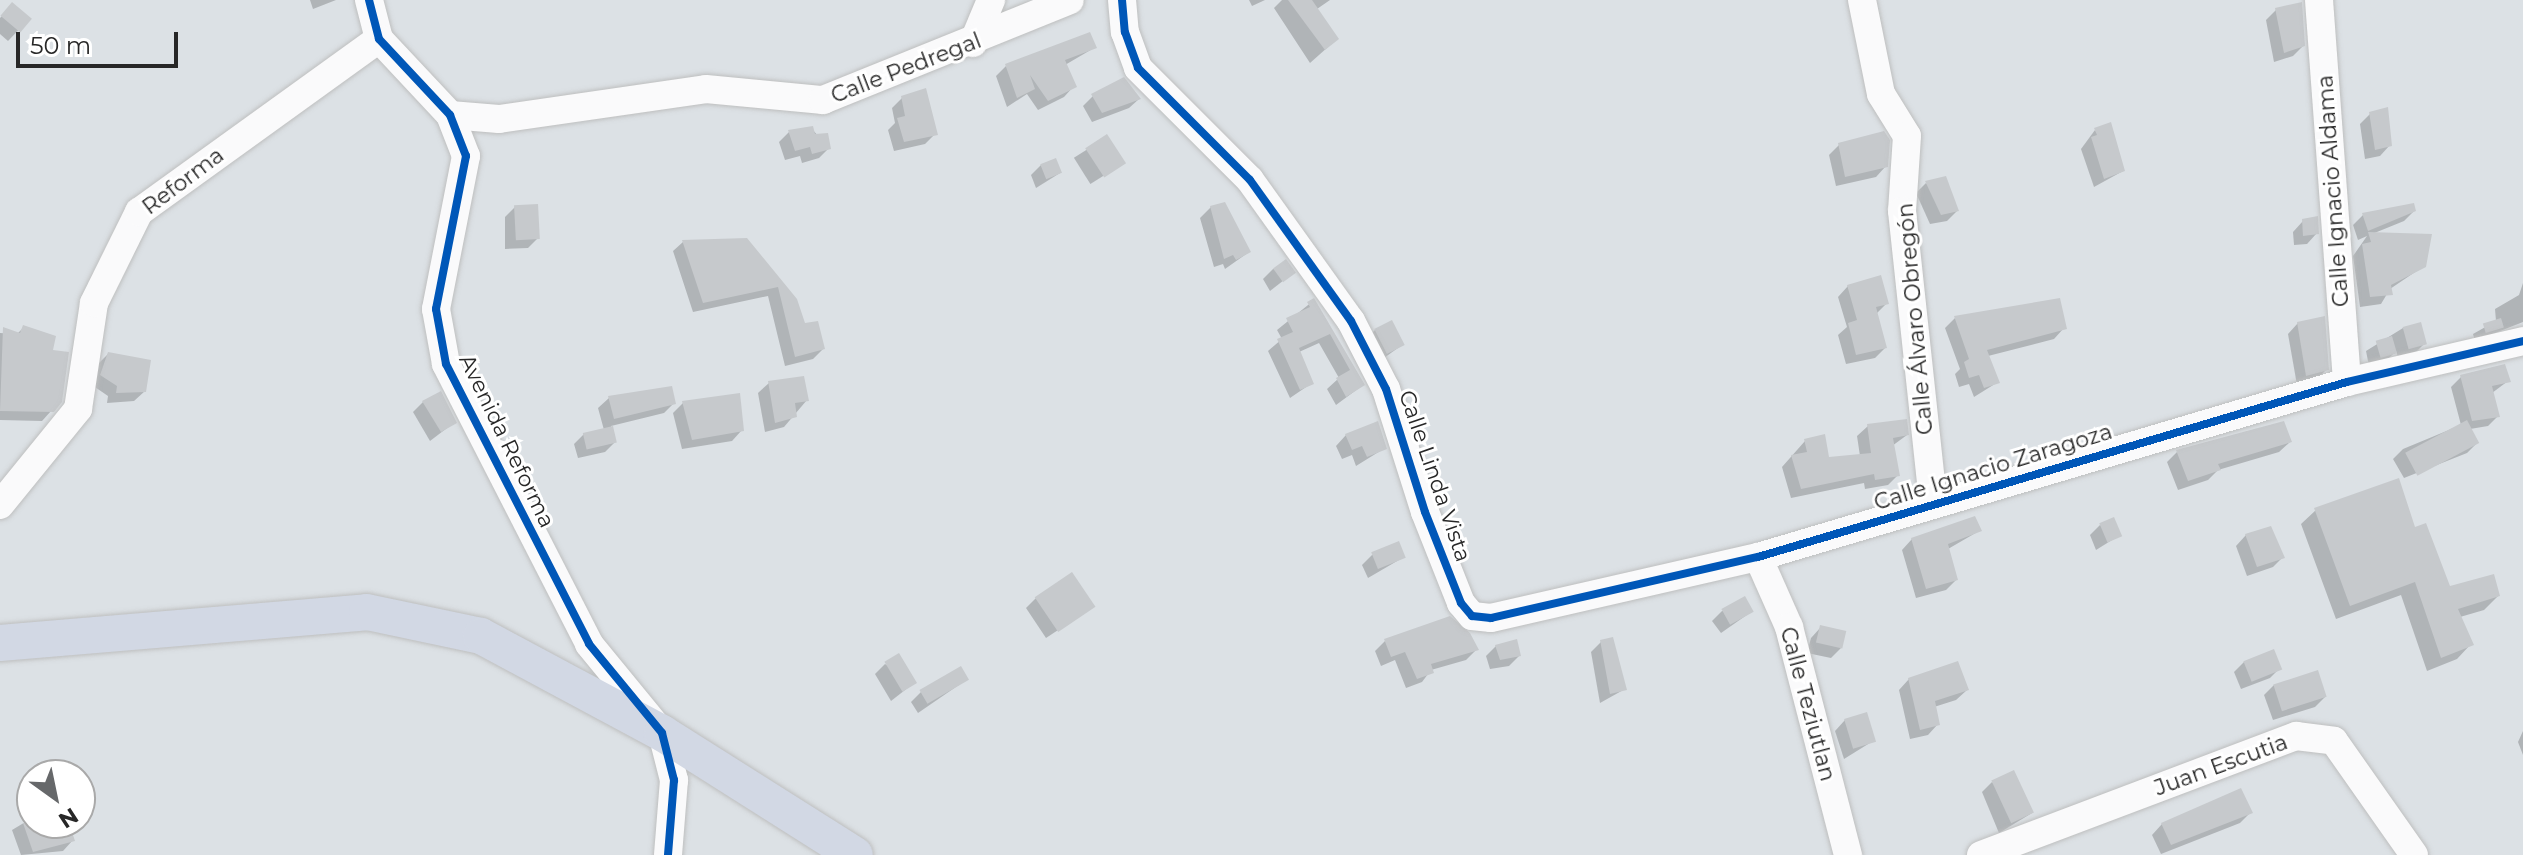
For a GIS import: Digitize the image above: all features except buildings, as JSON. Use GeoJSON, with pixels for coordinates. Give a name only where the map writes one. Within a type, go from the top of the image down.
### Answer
{"type":"FeatureCollection","features":[{"type":"Feature","properties":{"kind":"main road"},"geometry":{"type":"LineString","coordinates":[[0,643],[367,612],[481,636],[662,733],[855,855]]}},
{"type":"Feature","properties":{"kind":"street"},"geometry":{"type":"LineString","coordinates":[[369,0],[379,39]]}},
{"type":"Feature","properties":{"kind":"street"},"geometry":{"type":"LineString","coordinates":[[973,43],[991,0]]}},
{"type":"Feature","properties":{"kind":"street","name":"Calle Pedregal"},"geometry":{"type":"LineString","coordinates":[[450,115],[499,119],[706,89],[823,100],[973,43],[1070,0]]}},
{"type":"Feature","properties":{"kind":"street","name":"Calle Linda Vista"},"geometry":{"type":"LineString","coordinates":[[1122,0],[1125,32],[1138,68],[1250,180],[1351,321],[1386,389],[1425,512],[1461,603],[1472,616]]}},
{"type":"Feature","properties":{"kind":"street","name":"Calle Álvaro Obregón"},"geometry":{"type":"LineString","coordinates":[[1862,0],[1881,94],[1907,136],[1902,211],[1933,503]]}},
{"type":"Feature","properties":{"kind":"street","name":"Calle Ignacio Aldama"},"geometry":{"type":"LineString","coordinates":[[2319,0],[2347,382]]}},
{"type":"Feature","properties":{"kind":"street","name":"Avenida Reforma"},"geometry":{"type":"LineString","coordinates":[[379,39],[450,115],[466,156],[436,309],[446,364],[589,644],[662,733],[674,780],[668,855]]}},
{"type":"Feature","properties":{"kind":"street","name":"Reforma"},"geometry":{"type":"LineString","coordinates":[[0,505],[78,409],[94,303],[139,212],[379,39]]}},
{"type":"Feature","properties":{"kind":"street","name":"Calle Ignacio Zaragoza"},"geometry":{"type":"LineString","coordinates":[[1472,616],[1491,618],[1758,557],[2347,382],[2523,341]]}},
{"type":"Feature","properties":{"kind":"street","name":"Calle Teziutlan"},"geometry":{"type":"LineString","coordinates":[[1758,557],[1789,627],[1848,855]]}},
{"type":"Feature","properties":{"kind":"street","name":"Juan Escutia"},"geometry":{"type":"LineString","coordinates":[[1981,855],[2296,736],[2334,741],[2414,855]]}},
{"type":"Feature","properties":{"kind":"cycle path"},"geometry":{"type":"LineString","coordinates":[[369,0],[379,39],[450,115],[466,156],[436,309],[446,364],[589,644],[662,733],[674,780],[668,855]]}},
{"type":"Feature","properties":{"kind":"cycle path"},"geometry":{"type":"LineString","coordinates":[[1122,0],[1125,32],[1138,68],[1250,180],[1351,321],[1386,389],[1425,512],[1461,603],[1472,616],[1491,618],[1758,557],[2347,382],[2523,341]]}}]}
